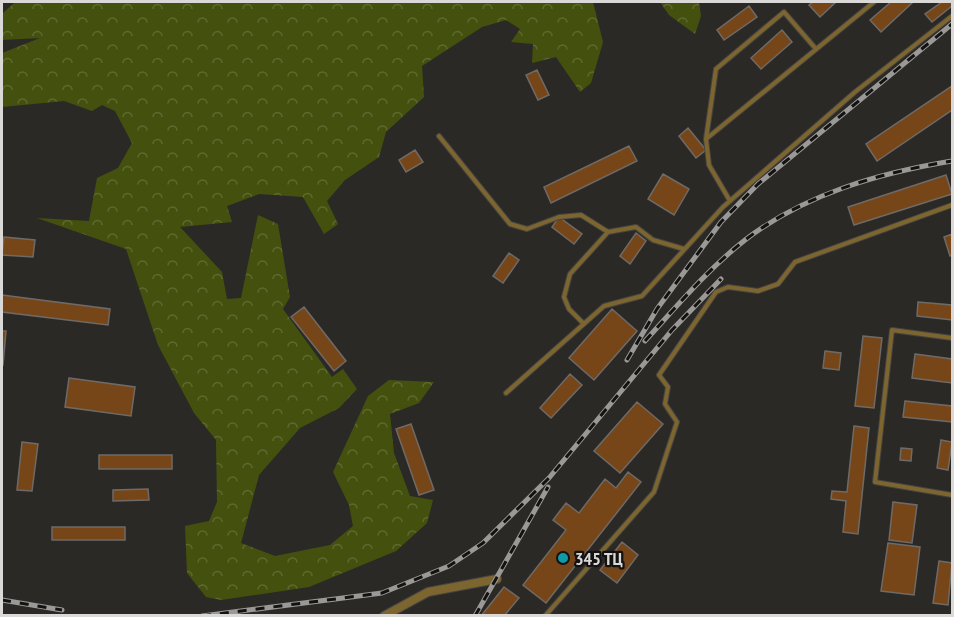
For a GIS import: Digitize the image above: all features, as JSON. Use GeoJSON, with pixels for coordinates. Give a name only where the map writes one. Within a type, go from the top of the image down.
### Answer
{"type":"FeatureCollection","features":[{"type":"Feature","properties":{"kind":"street"},"geometry":{"type":"LineString","coordinates":[[384,615],[429,592],[497,579]]}},
{"type":"Feature","properties":{"kind":"lane"},"geometry":{"type":"LineString","coordinates":[[706,139],[874,2]]}},
{"type":"Feature","properties":{"kind":"lane"},"geometry":{"type":"LineString","coordinates":[[730,201],[709,165],[706,139],[716,69],[784,12],[816,49]]}},
{"type":"Feature","properties":{"kind":"lane"},"geometry":{"type":"LineString","coordinates":[[506,393],[604,306],[642,296],[730,201],[855,92],[952,15]]}},
{"type":"Feature","properties":{"kind":"lane"},"geometry":{"type":"LineString","coordinates":[[439,136],[510,224],[527,229],[559,217],[581,215],[608,232]]}},
{"type":"Feature","properties":{"kind":"lane"},"geometry":{"type":"LineString","coordinates":[[545,615],[654,492],[677,422],[665,404],[668,387],[659,375],[716,292],[728,287],[758,291],[778,284],[795,262],[952,205]]}},
{"type":"Feature","properties":{"kind":"lane"},"geometry":{"type":"LineString","coordinates":[[584,324],[569,309],[564,297],[570,274],[608,232],[636,227],[653,240],[684,249]]}},
{"type":"Feature","properties":{"kind":"lane"},"geometry":{"type":"LineString","coordinates":[[952,338],[892,330],[875,482],[952,495]]}},
{"type":"Feature","properties":{"kind":"green space"},"geometry":{"type":"Polygon","coordinates":[[[15,2],[593,2],[603,42],[591,83],[580,92],[556,57],[532,63],[533,44],[511,42],[520,29],[506,20],[482,27],[422,66],[424,97],[386,132],[379,157],[345,180],[327,201],[338,224],[324,234],[303,197],[259,194],[227,206],[232,222],[180,227],[222,272],[227,299],[241,298],[258,215],[278,224],[290,297],[283,309],[332,377],[343,369],[357,389],[339,408],[300,428],[259,475],[241,543],[275,556],[330,545],[353,526],[349,505],[333,472],[368,396],[389,380],[434,382],[419,403],[390,414],[394,453],[410,496],[433,500],[427,523],[396,551],[309,587],[221,600],[206,597],[187,573],[185,526],[209,521],[217,502],[216,440],[194,413],[158,345],[126,249],[37,218],[89,221],[97,178],[118,168],[132,143],[115,111],[102,105],[92,111],[64,101],[2,107],[2,53],[40,38],[2,40],[2,14],[15,2]]]}},
{"type":"Feature","properties":{"kind":"green space"},"geometry":{"type":"Polygon","coordinates":[[[660,2],[699,2],[701,16],[695,34],[669,15],[660,2]]]}},
{"type":"Feature","properties":{"kind":"building"},"geometry":{"type":"Polygon","coordinates":[[[813,2],[836,2],[820,17],[809,5],[813,2]]]}},
{"type":"Feature","properties":{"kind":"building"},"geometry":{"type":"Polygon","coordinates":[[[891,2],[913,2],[881,32],[870,20],[891,2]]]}},
{"type":"Feature","properties":{"kind":"building"},"geometry":{"type":"Polygon","coordinates":[[[942,2],[952,2],[952,6],[932,22],[925,14],[942,2]]]}},
{"type":"Feature","properties":{"kind":"building"},"geometry":{"type":"Polygon","coordinates":[[[749,6],[757,17],[724,40],[717,30],[749,6]]]}},
{"type":"Feature","properties":{"kind":"building"},"geometry":{"type":"Polygon","coordinates":[[[782,30],[792,42],[761,69],[751,58],[782,30]]]}},
{"type":"Feature","properties":{"kind":"building"},"geometry":{"type":"Polygon","coordinates":[[[537,70],[549,95],[538,100],[526,75],[537,70]]]}},
{"type":"Feature","properties":{"kind":"building"},"geometry":{"type":"Polygon","coordinates":[[[952,86],[952,110],[877,161],[866,144],[952,86]]]}},
{"type":"Feature","properties":{"kind":"building"},"geometry":{"type":"Polygon","coordinates":[[[688,128],[706,150],[696,158],[679,136],[688,128]]]}},
{"type":"Feature","properties":{"kind":"building"},"geometry":{"type":"Polygon","coordinates":[[[629,146],[637,161],[551,203],[544,187],[629,146]]]}},
{"type":"Feature","properties":{"kind":"building"},"geometry":{"type":"Polygon","coordinates":[[[415,150],[423,162],[406,172],[399,160],[415,150]]]}},
{"type":"Feature","properties":{"kind":"building"},"geometry":{"type":"Polygon","coordinates":[[[663,174],[689,189],[674,215],[648,199],[663,174]]]}},
{"type":"Feature","properties":{"kind":"building"},"geometry":{"type":"Polygon","coordinates":[[[946,175],[952,194],[854,225],[848,207],[946,175]]]}},
{"type":"Feature","properties":{"kind":"building"},"geometry":{"type":"Polygon","coordinates":[[[559,217],[582,234],[574,244],[552,227],[559,217]]]}},
{"type":"Feature","properties":{"kind":"building"},"geometry":{"type":"Polygon","coordinates":[[[636,233],[646,241],[630,264],[620,256],[636,233]]]}},
{"type":"Feature","properties":{"kind":"building"},"geometry":{"type":"Polygon","coordinates":[[[952,234],[952,255],[950,256],[944,237],[952,234]]]}},
{"type":"Feature","properties":{"kind":"building"},"geometry":{"type":"Polygon","coordinates":[[[4,237],[35,240],[33,257],[2,255],[4,237]]]}},
{"type":"Feature","properties":{"kind":"building"},"geometry":{"type":"Polygon","coordinates":[[[509,253],[519,260],[503,283],[493,276],[509,253]]]}},
{"type":"Feature","properties":{"kind":"building"},"geometry":{"type":"Polygon","coordinates":[[[2,295],[110,309],[108,325],[2,312],[2,295]]]}},
{"type":"Feature","properties":{"kind":"building"},"geometry":{"type":"Polygon","coordinates":[[[918,302],[952,305],[952,320],[917,316],[918,302]]]}},
{"type":"Feature","properties":{"kind":"building"},"geometry":{"type":"Polygon","coordinates":[[[304,307],[346,361],[334,371],[291,317],[304,307]]]}},
{"type":"Feature","properties":{"kind":"building"},"geometry":{"type":"Polygon","coordinates":[[[612,309],[637,331],[594,380],[569,358],[612,309]]]}},
{"type":"Feature","properties":{"kind":"building"},"geometry":{"type":"Polygon","coordinates":[[[2,331],[6,331],[3,365],[2,365],[2,331]]]}},
{"type":"Feature","properties":{"kind":"building"},"geometry":{"type":"Polygon","coordinates":[[[863,336],[882,338],[874,408],[855,406],[863,336]]]}},
{"type":"Feature","properties":{"kind":"building"},"geometry":{"type":"Polygon","coordinates":[[[825,351],[841,353],[839,370],[823,368],[825,351]]]}},
{"type":"Feature","properties":{"kind":"building"},"geometry":{"type":"Polygon","coordinates":[[[915,354],[952,359],[952,383],[912,378],[915,354]]]}},
{"type":"Feature","properties":{"kind":"building"},"geometry":{"type":"Polygon","coordinates":[[[570,374],[582,385],[551,418],[540,408],[570,374]]]}},
{"type":"Feature","properties":{"kind":"building"},"geometry":{"type":"Polygon","coordinates":[[[69,378],[135,387],[131,416],[65,407],[69,378]]]}},
{"type":"Feature","properties":{"kind":"building"},"geometry":{"type":"Polygon","coordinates":[[[905,401],[952,406],[952,422],[903,417],[905,401]]]}},
{"type":"Feature","properties":{"kind":"building"},"geometry":{"type":"Polygon","coordinates":[[[637,402],[663,424],[620,473],[594,451],[637,402]]]}},
{"type":"Feature","properties":{"kind":"building"},"geometry":{"type":"Polygon","coordinates":[[[411,424],[434,490],[419,495],[396,429],[411,424]]]}},
{"type":"Feature","properties":{"kind":"building"},"geometry":{"type":"Polygon","coordinates":[[[854,426],[869,428],[858,534],[843,532],[846,501],[831,499],[832,491],[847,492],[854,426]]]}},
{"type":"Feature","properties":{"kind":"building"},"geometry":{"type":"Polygon","coordinates":[[[941,440],[952,442],[948,470],[937,468],[941,440]]]}},
{"type":"Feature","properties":{"kind":"building"},"geometry":{"type":"Polygon","coordinates":[[[22,442],[38,444],[32,491],[17,490],[22,442]]]}},
{"type":"Feature","properties":{"kind":"building"},"geometry":{"type":"Polygon","coordinates":[[[901,448],[912,449],[911,461],[900,460],[901,448]]]}},
{"type":"Feature","properties":{"kind":"building"},"geometry":{"type":"Polygon","coordinates":[[[99,455],[172,455],[172,469],[99,469],[99,455]]]}},
{"type":"Feature","properties":{"kind":"building","name":"345 ТЦ"},"geometry":{"type":"Polygon","coordinates":[[[628,472],[641,482],[546,603],[523,585],[566,530],[553,520],[566,503],[579,513],[605,479],[616,488],[628,472]]]}},
{"type":"Feature","properties":{"kind":"building"},"geometry":{"type":"Polygon","coordinates":[[[148,489],[149,500],[113,501],[113,490],[148,489]]]}},
{"type":"Feature","properties":{"kind":"building"},"geometry":{"type":"Polygon","coordinates":[[[893,502],[917,505],[912,543],[889,540],[893,502]]]}},
{"type":"Feature","properties":{"kind":"building"},"geometry":{"type":"Polygon","coordinates":[[[52,527],[125,527],[125,540],[52,540],[52,527]]]}},
{"type":"Feature","properties":{"kind":"building"},"geometry":{"type":"Polygon","coordinates":[[[622,542],[638,555],[617,583],[600,570],[622,542]]]}},
{"type":"Feature","properties":{"kind":"building"},"geometry":{"type":"Polygon","coordinates":[[[888,543],[920,547],[914,595],[881,591],[888,543]]]}},
{"type":"Feature","properties":{"kind":"building"},"geometry":{"type":"Polygon","coordinates":[[[939,561],[952,563],[948,605],[933,603],[939,561]]]}},
{"type":"Feature","properties":{"kind":"building"},"geometry":{"type":"Polygon","coordinates":[[[504,587],[519,598],[504,616],[481,616],[504,587]]]}},
{"type":"Feature","properties":{"kind":"railway"},"geometry":{"type":"LineString","coordinates":[[627,360],[657,309],[721,222],[758,184],[952,24]]}},
{"type":"Feature","properties":{"kind":"railway"},"geometry":{"type":"LineString","coordinates":[[645,341],[718,263],[768,224],[818,198],[870,179],[952,161]]}},
{"type":"Feature","properties":{"kind":"railway"},"geometry":{"type":"LineString","coordinates":[[202,616],[382,593],[449,566],[483,543],[549,478],[672,330],[721,279]]}},
{"type":"Feature","properties":{"kind":"railway"},"geometry":{"type":"LineString","coordinates":[[475,616],[548,487]]}},
{"type":"Feature","properties":{"kind":"railway"},"geometry":{"type":"LineString","coordinates":[[2,600],[62,610]]}},
{"type":"Feature","properties":{"kind":"place","name":"345 ТЦ"},"geometry":{"type":"Point","coordinates":[563,558]}}]}
